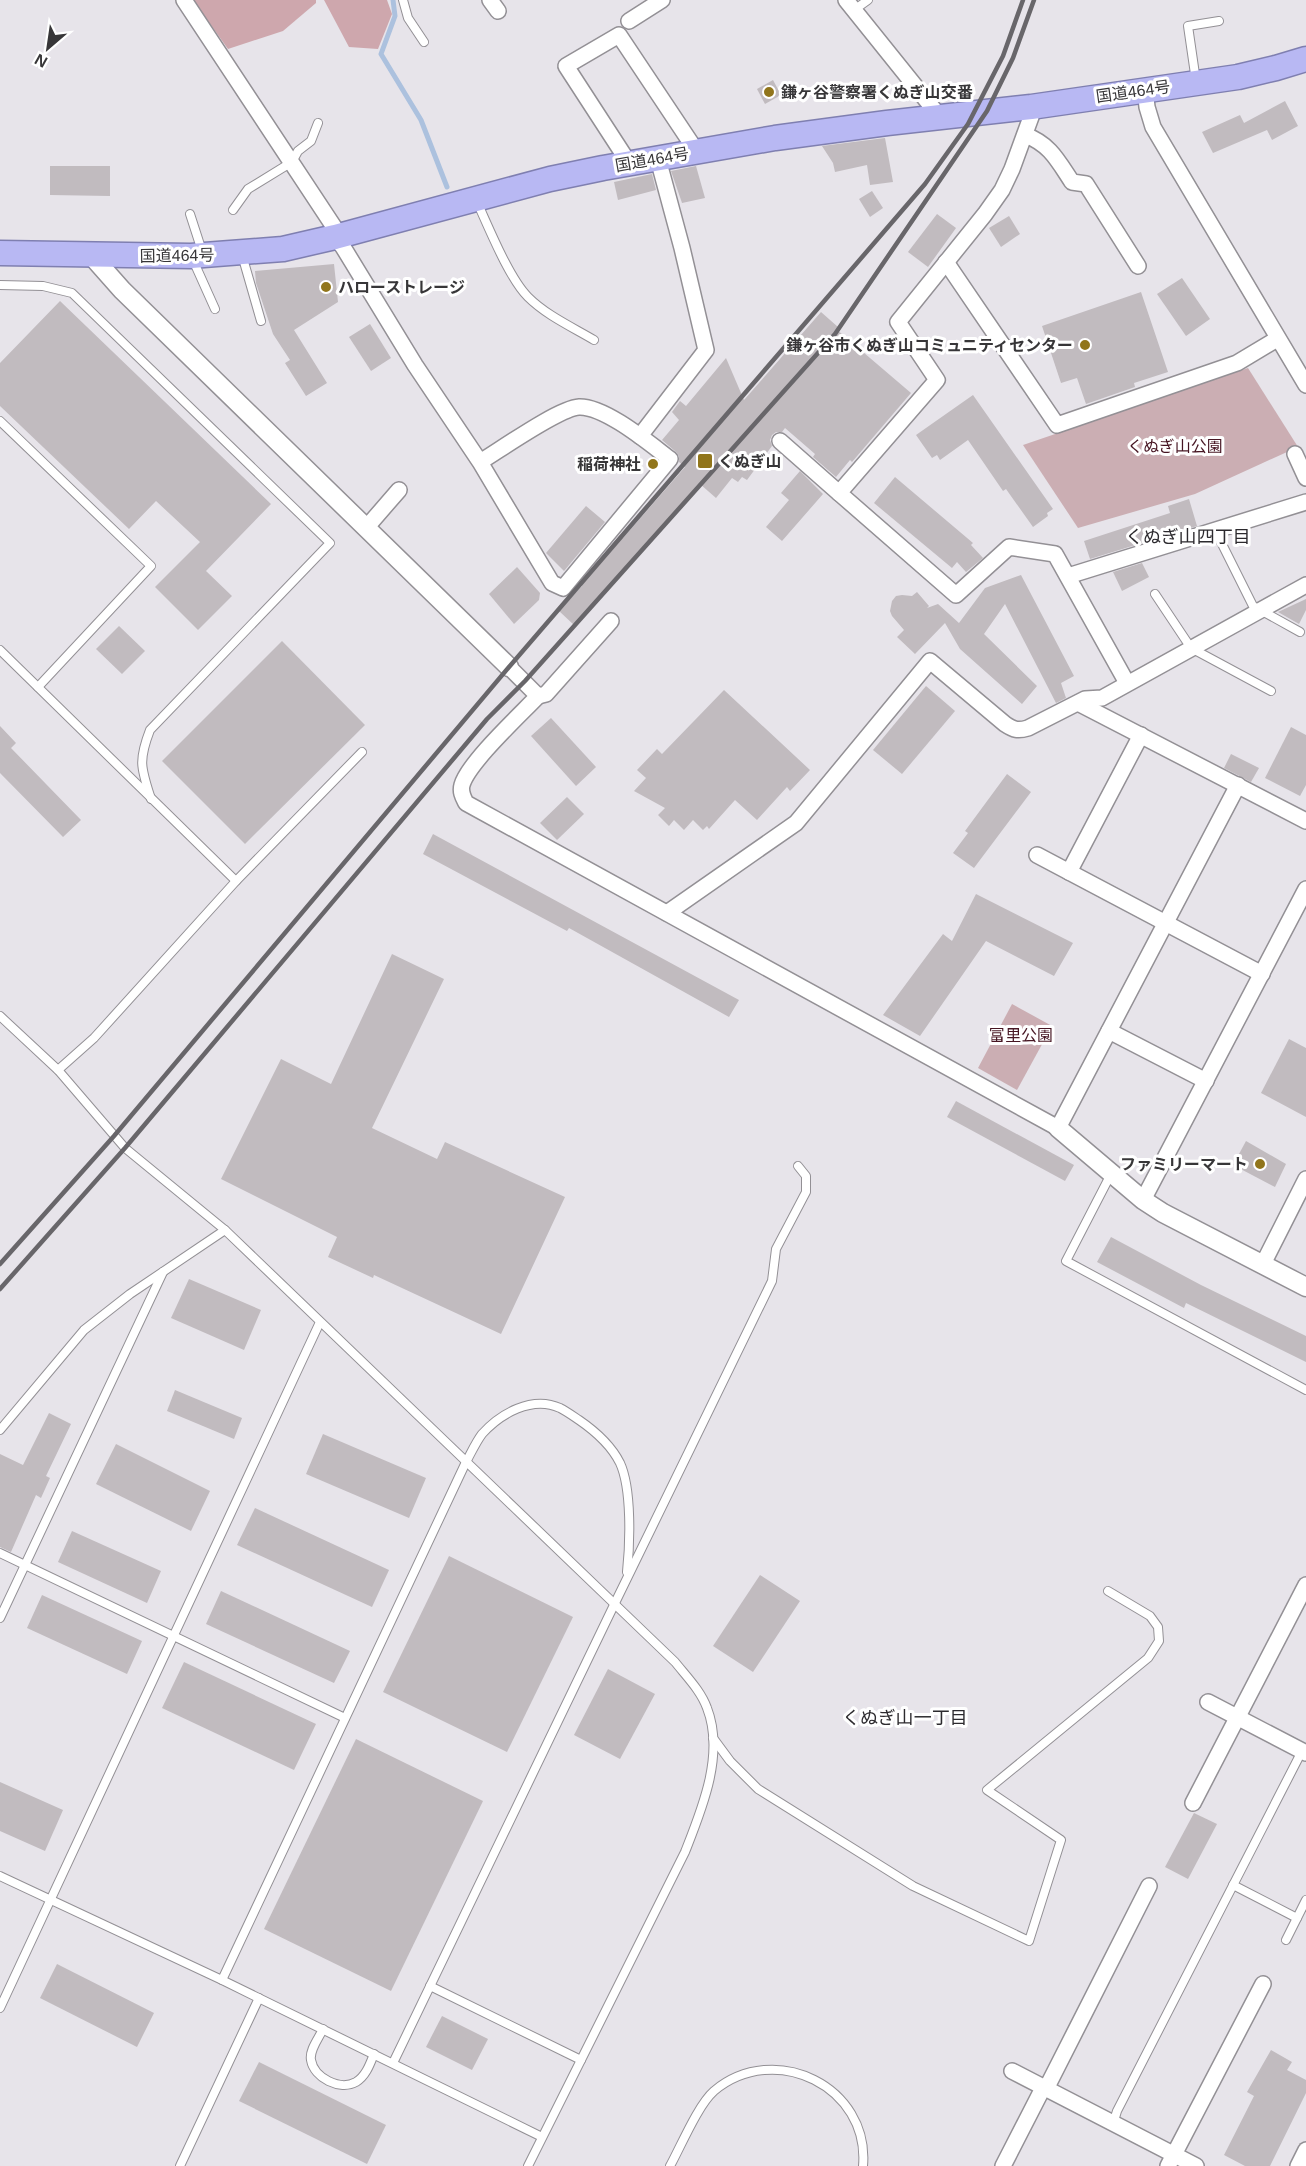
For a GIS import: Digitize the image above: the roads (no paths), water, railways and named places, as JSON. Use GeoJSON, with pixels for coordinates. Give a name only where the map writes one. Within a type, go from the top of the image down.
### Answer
{"type":"FeatureCollection","features":[{"type":"Feature","properties":{"kind":"highway","name":"国道464号"},"geometry":{"type":"LineString","coordinates":[[0,253],[197,255],[283,249],[550,179],[629,163],[786,136],[1030,107],[1196,82],[1266,71],[1306,58]]}},
{"type":"Feature","properties":{"kind":"street"},"geometry":{"type":"LineString","coordinates":[[184,0],[292,162],[415,365],[480,462],[552,583],[560,592],[670,459],[640,436],[591,408],[578,407],[562,411],[480,462]]}},
{"type":"Feature","properties":{"kind":"street"},"geometry":{"type":"LineString","coordinates":[[629,21],[662,0]]}},
{"type":"Feature","properties":{"kind":"street"},"geometry":{"type":"LineString","coordinates":[[850,5],[940,117]]}},
{"type":"Feature","properties":{"kind":"street"},"geometry":{"type":"LineString","coordinates":[[629,163],[566,66],[619,34],[697,152]]}},
{"type":"Feature","properties":{"kind":"street"},"geometry":{"type":"LineString","coordinates":[[1145,89],[1153,127],[1306,385]]}},
{"type":"Feature","properties":{"kind":"street"},"geometry":{"type":"LineString","coordinates":[[839,493],[937,380],[898,322],[1002,190],[1025,135],[1031,117],[1030,107]]}},
{"type":"Feature","properties":{"kind":"street"},"geometry":{"type":"LineString","coordinates":[[1025,135],[1035,138],[1048,147],[1072,182],[1086,184],[1138,266]]}},
{"type":"Feature","properties":{"kind":"street"},"geometry":{"type":"LineString","coordinates":[[640,436],[706,350],[658,159]]}},
{"type":"Feature","properties":{"kind":"street"},"geometry":{"type":"LineString","coordinates":[[91,255],[122,290],[538,696]]}},
{"type":"Feature","properties":{"kind":"street"},"geometry":{"type":"LineString","coordinates":[[946,262],[1057,425],[1237,363],[1277,339]]}},
{"type":"Feature","properties":{"kind":"street"},"geometry":{"type":"LineString","coordinates":[[780,441],[956,595],[1009,547],[1055,554],[1127,683]]}},
{"type":"Feature","properties":{"kind":"street"},"geometry":{"type":"LineString","coordinates":[[1296,454],[1306,478]]}},
{"type":"Feature","properties":{"kind":"street"},"geometry":{"type":"LineString","coordinates":[[366,528],[399,490]]}},
{"type":"Feature","properties":{"kind":"street"},"geometry":{"type":"LineString","coordinates":[[1068,576],[1306,502]]}},
{"type":"Feature","properties":{"kind":"street"},"geometry":{"type":"LineString","coordinates":[[667,913],[796,823],[930,661],[1014,730],[1028,728],[1085,699],[1102,698],[1306,585]]}},
{"type":"Feature","properties":{"kind":"street"},"geometry":{"type":"LineString","coordinates":[[611,621],[546,694],[538,696],[491,745],[465,777],[461,787],[466,803],[1058,1128],[1143,1200],[1163,1213],[1306,1287]]}},
{"type":"Feature","properties":{"kind":"street"},"geometry":{"type":"LineString","coordinates":[[1078,703],[1306,821]]}},
{"type":"Feature","properties":{"kind":"street"},"geometry":{"type":"LineString","coordinates":[[1068,872],[1141,735]]}},
{"type":"Feature","properties":{"kind":"street"},"geometry":{"type":"LineString","coordinates":[[1058,1128],[1238,785]]}},
{"type":"Feature","properties":{"kind":"street"},"geometry":{"type":"LineString","coordinates":[[1037,855],[1262,974]]}},
{"type":"Feature","properties":{"kind":"street"},"geometry":{"type":"LineString","coordinates":[[1143,1200],[1306,889]]}},
{"type":"Feature","properties":{"kind":"street"},"geometry":{"type":"LineString","coordinates":[[1109,1030],[1206,1081]]}},
{"type":"Feature","properties":{"kind":"street"},"geometry":{"type":"LineString","coordinates":[[1263,1264],[1306,1179]]}},
{"type":"Feature","properties":{"kind":"street"},"geometry":{"type":"LineString","coordinates":[[1192,1803],[1306,1585]]}},
{"type":"Feature","properties":{"kind":"street"},"geometry":{"type":"LineString","coordinates":[[1208,1702],[1305,1749]]}},
{"type":"Feature","properties":{"kind":"street"},"geometry":{"type":"LineString","coordinates":[[1003,2166],[1149,1886]]}},
{"type":"Feature","properties":{"kind":"street"},"geometry":{"type":"LineString","coordinates":[[1171,2160],[1263,1984]]}},
{"type":"Feature","properties":{"kind":"street"},"geometry":{"type":"LineString","coordinates":[[1011,2071],[1113,2124],[1171,2160],[1196,2166]]}},
{"type":"Feature","properties":{"kind":"street"},"geometry":{"type":"LineString","coordinates":[[1298,2166],[1306,2150]]}},
{"type":"Feature","properties":{"kind":"lane"},"geometry":{"type":"LineString","coordinates":[[403,0],[408,18],[424,42]]}},
{"type":"Feature","properties":{"kind":"lane"},"geometry":{"type":"LineString","coordinates":[[850,5],[868,0]]}},
{"type":"Feature","properties":{"kind":"lane"},"geometry":{"type":"LineString","coordinates":[[1196,82],[1188,27],[1219,21]]}},
{"type":"Feature","properties":{"kind":"lane"},"geometry":{"type":"LineString","coordinates":[[233,210],[248,189],[292,162],[298,152],[310,141],[318,123]]}},
{"type":"Feature","properties":{"kind":"lane"},"geometry":{"type":"LineString","coordinates":[[476,200],[516,283],[527,297],[545,311],[594,340]]}},
{"type":"Feature","properties":{"kind":"lane"},"geometry":{"type":"LineString","coordinates":[[190,214],[197,255],[215,309]]}},
{"type":"Feature","properties":{"kind":"lane"},"geometry":{"type":"LineString","coordinates":[[242,253],[261,321]]}},
{"type":"Feature","properties":{"kind":"lane"},"geometry":{"type":"LineString","coordinates":[[0,285],[44,286],[72,293],[330,543],[150,730],[142,751],[141,770],[151,799]]}},
{"type":"Feature","properties":{"kind":"lane"},"geometry":{"type":"LineString","coordinates":[[0,421],[151,566],[38,687]]}},
{"type":"Feature","properties":{"kind":"lane"},"geometry":{"type":"LineString","coordinates":[[1219,537],[1253,606],[1300,632]]}},
{"type":"Feature","properties":{"kind":"lane"},"geometry":{"type":"LineString","coordinates":[[1155,594],[1191,648],[1271,691]]}},
{"type":"Feature","properties":{"kind":"lane"},"geometry":{"type":"LineString","coordinates":[[0,650],[236,881]]}},
{"type":"Feature","properties":{"kind":"lane"},"geometry":{"type":"LineString","coordinates":[[58,1070],[94,1038],[236,881],[362,752]]}},
{"type":"Feature","properties":{"kind":"lane"},"geometry":{"type":"LineString","coordinates":[[0,1016],[58,1070],[120,1142],[225,1230],[675,1662],[699,1691],[707,1707],[712,1724],[714,1753],[695,1827],[685,1852],[528,2166]]}},
{"type":"Feature","properties":{"kind":"lane"},"geometry":{"type":"LineString","coordinates":[[393,2063],[772,1281],[776,1249],[806,1192],[806,1176],[798,1166]]}},
{"type":"Feature","properties":{"kind":"lane"},"geometry":{"type":"LineString","coordinates":[[1112,1174],[1066,1261],[1306,1390]]}},
{"type":"Feature","properties":{"kind":"lane"},"geometry":{"type":"LineString","coordinates":[[0,1430],[84,1330],[130,1294],[225,1230]]}},
{"type":"Feature","properties":{"kind":"lane"},"geometry":{"type":"LineString","coordinates":[[0,1618],[163,1272]]}},
{"type":"Feature","properties":{"kind":"lane"},"geometry":{"type":"LineString","coordinates":[[0,2008],[320,1322]]}},
{"type":"Feature","properties":{"kind":"lane"},"geometry":{"type":"LineString","coordinates":[[222,1980],[466,1462],[481,1436],[498,1419],[518,1408],[538,1404],[558,1407],[602,1437],[620,1463],[626,1486],[631,1538],[626,1580]]}},
{"type":"Feature","properties":{"kind":"lane"},"geometry":{"type":"LineString","coordinates":[[0,1553],[345,1718]]}},
{"type":"Feature","properties":{"kind":"lane"},"geometry":{"type":"LineString","coordinates":[[712,1737],[730,1761],[758,1789],[913,1886],[1029,1941],[1061,1840],[987,1790],[1148,1658],[1159,1641],[1158,1627],[1150,1616],[1108,1592]]}},
{"type":"Feature","properties":{"kind":"lane"},"geometry":{"type":"LineString","coordinates":[[1113,2124],[1117,2111],[1305,1749]]}},
{"type":"Feature","properties":{"kind":"lane"},"geometry":{"type":"LineString","coordinates":[[0,1876],[222,1980],[542,2137]]}},
{"type":"Feature","properties":{"kind":"lane"},"geometry":{"type":"LineString","coordinates":[[1233,1885],[1297,1918]]}},
{"type":"Feature","properties":{"kind":"lane"},"geometry":{"type":"LineString","coordinates":[[1286,1940],[1306,1900]]}},
{"type":"Feature","properties":{"kind":"lane"},"geometry":{"type":"LineString","coordinates":[[430,1986],[581,2060]]}},
{"type":"Feature","properties":{"kind":"lane"},"geometry":{"type":"LineString","coordinates":[[180,2166],[259,1998]]}},
{"type":"Feature","properties":{"kind":"lane"},"geometry":{"type":"LineString","coordinates":[[323,2029],[310,2058],[314,2069],[322,2077],[335,2084],[345,2086],[355,2082],[364,2075],[375,2054]]}},
{"type":"Feature","properties":{"kind":"lane"},"geometry":{"type":"LineString","coordinates":[[670,2166],[704,2103],[714,2091],[735,2078],[775,2069],[797,2073],[818,2081],[835,2093],[849,2110],[859,2130],[862,2166]]}},
{"type":"Feature","properties":{"kind":"waterway"},"geometry":{"type":"LineString","coordinates":[[393,0],[395,16],[381,54],[421,120],[447,187]]}},
{"type":"Feature","properties":{"kind":"railway"},"geometry":{"type":"LineString","coordinates":[[0,1264],[114,1136],[509,667],[925,184],[968,124],[1003,56],[1023,0]]}},
{"type":"Feature","properties":{"kind":"railway"},"geometry":{"type":"LineString","coordinates":[[0,1289],[125,1148],[487,719],[525,681],[835,334],[987,111],[1013,58],[1034,0]]}},
{"type":"Feature","properties":{"kind":"place","name":"鎌ヶ谷警察署くぬぎ山交番"},"geometry":{"type":"Point","coordinates":[769,92]}},
{"type":"Feature","properties":{"kind":"place","name":"ハローストレージ"},"geometry":{"type":"Point","coordinates":[326,287]}},
{"type":"Feature","properties":{"kind":"place","name":"鎌ヶ谷市くぬぎ山コミュニティセンター"},"geometry":{"type":"Point","coordinates":[1085,345]}},
{"type":"Feature","properties":{"kind":"place","name":"くぬぎ山"},"geometry":{"type":"Point","coordinates":[705,461]}},
{"type":"Feature","properties":{"kind":"place","name":"稲荷神社"},"geometry":{"type":"Point","coordinates":[653,464]}},
{"type":"Feature","properties":{"kind":"place","name":"ファミリーマート"},"geometry":{"type":"Point","coordinates":[1260,1164]}},
{"type":"Feature","properties":{"kind":"district","name":"くぬぎ山四丁目"},"geometry":{"type":"Point","coordinates":[1188,537]}},
{"type":"Feature","properties":{"kind":"district","name":"くぬぎ山一丁目"},"geometry":{"type":"Point","coordinates":[905,1718]}},
{"type":"Feature","properties":{"kind":"park label","name":"くぬぎ山公園"},"geometry":{"type":"Point","coordinates":[1175,446]}},
{"type":"Feature","properties":{"kind":"park label","name":"富里公園"},"geometry":{"type":"Point","coordinates":[1021,1035]}}]}
